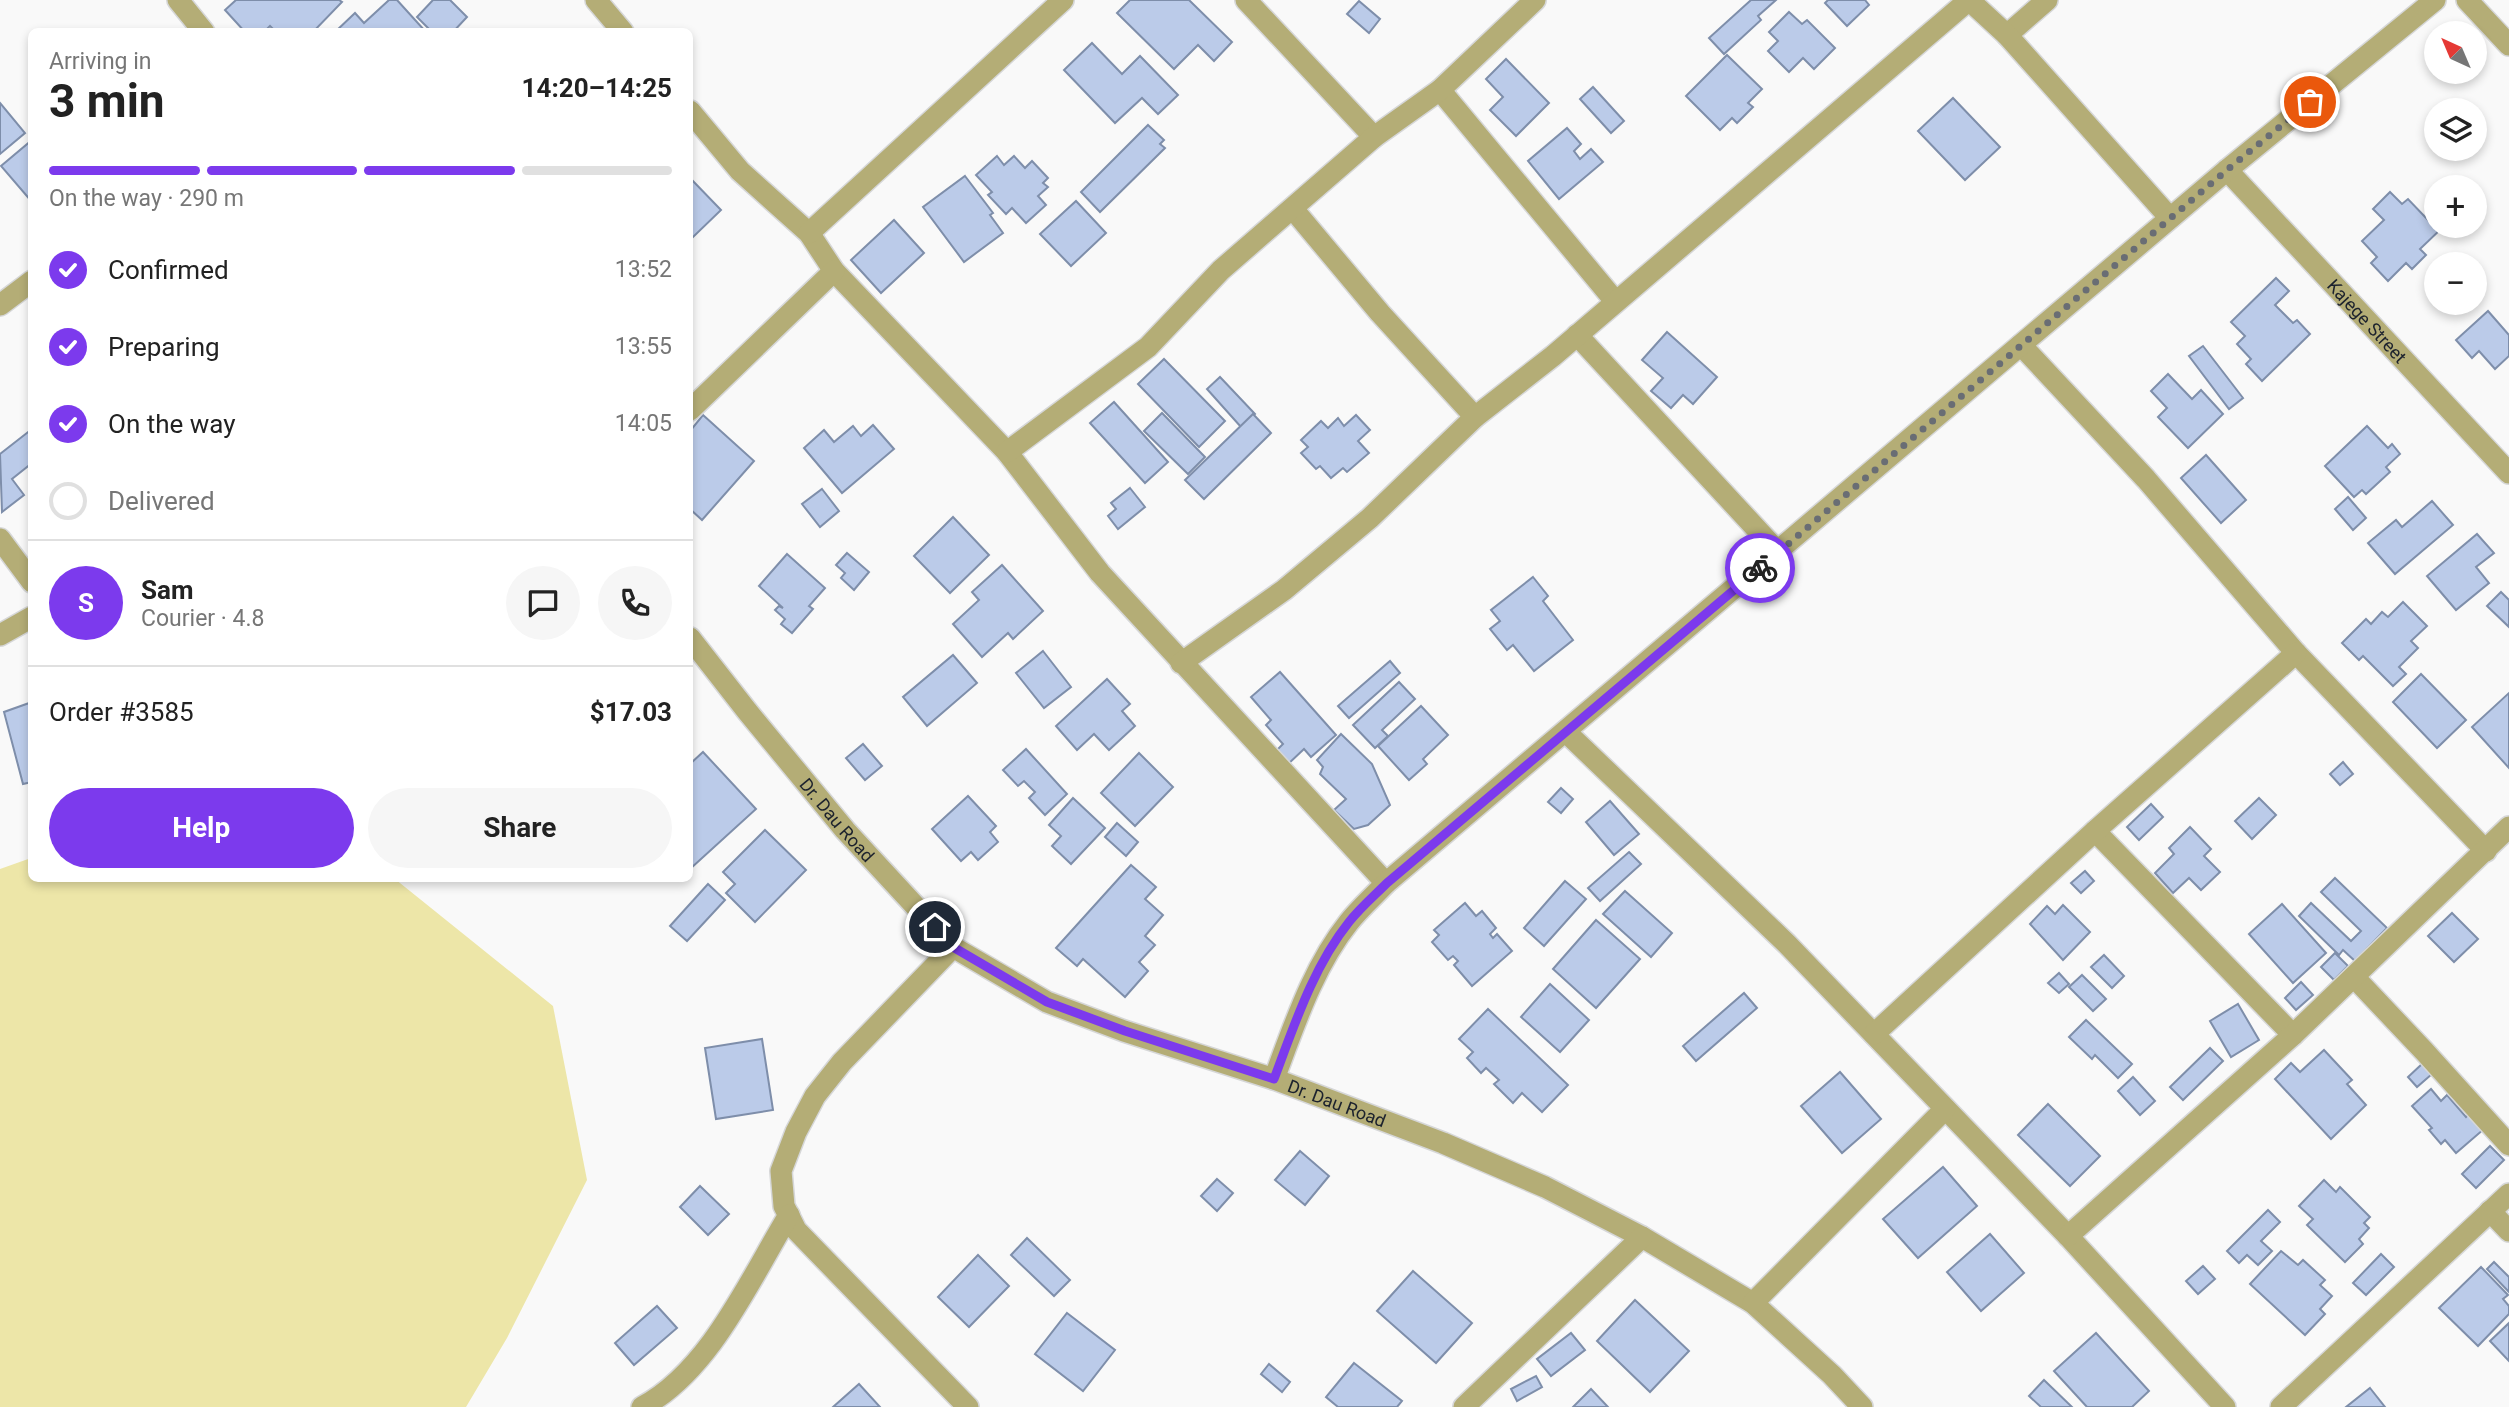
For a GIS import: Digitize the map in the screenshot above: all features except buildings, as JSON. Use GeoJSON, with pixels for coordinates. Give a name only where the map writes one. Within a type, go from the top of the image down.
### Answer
{"type":"FeatureCollection","features":[{"type":"Feature","properties":{"kind":"street"},"geometry":{"type":"LineString","coordinates":[[178,0],[201,28]]}},
{"type":"Feature","properties":{"kind":"street"},"geometry":{"type":"LineString","coordinates":[[596,0],[620,28]]}},
{"type":"Feature","properties":{"kind":"street"},"geometry":{"type":"LineString","coordinates":[[808,233],[1063,0]]}},
{"type":"Feature","properties":{"kind":"street"},"geometry":{"type":"LineString","coordinates":[[1246,0],[1374,137]]}},
{"type":"Feature","properties":{"kind":"street"},"geometry":{"type":"LineString","coordinates":[[1007,452],[1149,347],[1221,270],[1374,137],[1440,90],[1535,0]]}},
{"type":"Feature","properties":{"kind":"street"},"geometry":{"type":"LineString","coordinates":[[1181,663],[1284,590],[1370,518],[1475,417],[1577,335],[1969,0],[2007,35],[2171,218]]}},
{"type":"Feature","properties":{"kind":"street"},"geometry":{"type":"LineString","coordinates":[[2007,35],[2047,0]]}},
{"type":"Feature","properties":{"kind":"street"},"geometry":{"type":"LineString","coordinates":[[1274,1079],[1298,1016],[1326,958],[1349,922],[1387,883],[2227,170],[2435,0]]}},
{"type":"Feature","properties":{"kind":"street"},"geometry":{"type":"LineString","coordinates":[[2467,0],[2509,45]]}},
{"type":"Feature","properties":{"kind":"street"},"geometry":{"type":"LineString","coordinates":[[1440,90],[1615,301]]}},
{"type":"Feature","properties":{"kind":"street"},"geometry":{"type":"LineString","coordinates":[[693,115],[740,171],[808,233],[834,271],[1007,452],[1100,573],[1387,883]]}},
{"type":"Feature","properties":{"kind":"street","name":"Kajege Street"},"geometry":{"type":"LineString","coordinates":[[2227,170],[2509,473]]}},
{"type":"Feature","properties":{"kind":"street"},"geometry":{"type":"LineString","coordinates":[[1293,209],[1380,313],[1475,417]]}},
{"type":"Feature","properties":{"kind":"street"},"geometry":{"type":"LineString","coordinates":[[693,407],[834,271]]}},
{"type":"Feature","properties":{"kind":"street"},"geometry":{"type":"LineString","coordinates":[[0,305],[28,284]]}},
{"type":"Feature","properties":{"kind":"street"},"geometry":{"type":"LineString","coordinates":[[1577,335],[1778,552]]}},
{"type":"Feature","properties":{"kind":"street"},"geometry":{"type":"LineString","coordinates":[[2021,345],[2146,479],[2296,653],[2486,851]]}},
{"type":"Feature","properties":{"kind":"street"},"geometry":{"type":"LineString","coordinates":[[0,539],[28,577]]}},
{"type":"Feature","properties":{"kind":"street"},"geometry":{"type":"LineString","coordinates":[[0,635],[28,619]]}},
{"type":"Feature","properties":{"kind":"street","name":"Dr. Dau Road"},"geometry":{"type":"LineString","coordinates":[[693,642],[845,830],[953,947],[1047,1002],[1125,1031],[1274,1079],[1469,1154],[1545,1187],[1643,1237],[1753,1303],[1832,1375],[1862,1407]]}},
{"type":"Feature","properties":{"kind":"street"},"geometry":{"type":"LineString","coordinates":[[1874,1034],[2095,831],[2296,653]]}},
{"type":"Feature","properties":{"kind":"street"},"geometry":{"type":"LineString","coordinates":[[1566,732],[1777,934],[2068,1236],[2225,1407]]}},
{"type":"Feature","properties":{"kind":"street"},"geometry":{"type":"LineString","coordinates":[[2068,1236],[2292,1035],[2509,827]]}},
{"type":"Feature","properties":{"kind":"street"},"geometry":{"type":"LineString","coordinates":[[2095,831],[2292,1035]]}},
{"type":"Feature","properties":{"kind":"street"},"geometry":{"type":"LineString","coordinates":[[953,947],[842,1062],[816,1096],[796,1132],[781,1171],[784,1206],[796,1230],[955,1402]]}},
{"type":"Feature","properties":{"kind":"street"},"geometry":{"type":"LineString","coordinates":[[2354,977],[2509,1145]]}},
{"type":"Feature","properties":{"kind":"street"},"geometry":{"type":"LineString","coordinates":[[1753,1303],[1945,1109]]}},
{"type":"Feature","properties":{"kind":"street"},"geometry":{"type":"LineString","coordinates":[[2281,1407],[2509,1194]]}},
{"type":"Feature","properties":{"kind":"street"},"geometry":{"type":"LineString","coordinates":[[2490,1211],[2509,1231]]}},
{"type":"Feature","properties":{"kind":"street"},"geometry":{"type":"LineString","coordinates":[[642,1407],[680,1380],[702,1355],[729,1319],[789,1216]]}},
{"type":"Feature","properties":{"kind":"street"},"geometry":{"type":"LineString","coordinates":[[1464,1407],[1643,1237]]}},
{"type":"Feature","properties":{"kind":"shaded area"},"geometry":{"type":"Polygon","coordinates":[[[28,859],[28,882],[399,882],[553,1006],[587,1180],[507,1338],[466,1407],[0,1407],[0,869],[28,859]]]}},
{"type":"Feature","properties":{"kind":"way so far"},"geometry":{"type":"LineString","coordinates":[[1760,568],[2310,102]]}},
{"type":"Feature","properties":{"kind":"route"},"geometry":{"type":"LineString","coordinates":[[935,927],[953,947],[1047,1002],[1125,1031],[1274,1079],[1298,1016],[1326,958],[1349,922],[1387,883],[1760,568]]}}]}
